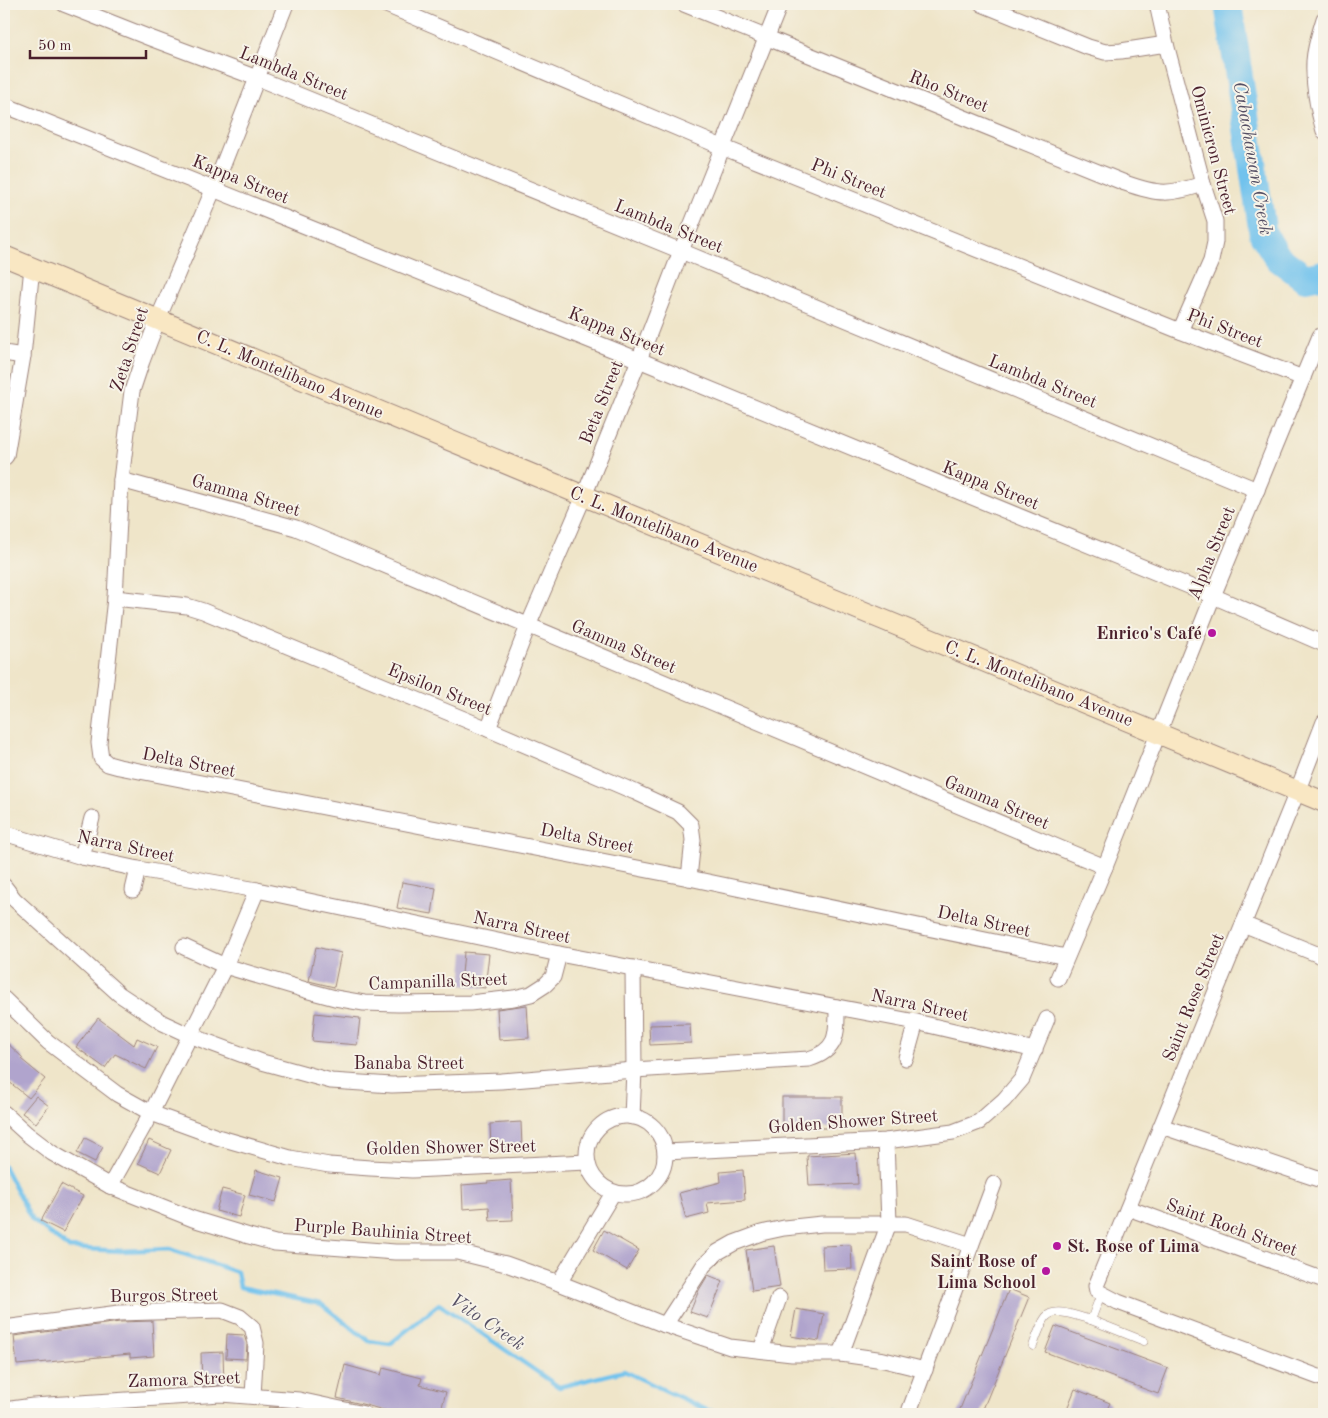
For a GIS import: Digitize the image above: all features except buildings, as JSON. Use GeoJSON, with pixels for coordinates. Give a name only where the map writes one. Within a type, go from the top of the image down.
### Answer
{"type":"FeatureCollection","features":[{"type":"Feature","properties":{"kind":"street","name":"Lambda Street"},"geometry":{"type":"LineString","coordinates":[[64,4],[257,78],[681,251],[1257,490]]}},
{"type":"Feature","properties":{"kind":"street","name":"Zeta Street"},"geometry":{"type":"LineString","coordinates":[[101,758],[100,743],[115,598],[121,480],[132,391],[158,319],[214,188],[286,4]]}},
{"type":"Feature","properties":{"kind":"street","name":"Phi Street"},"geometry":{"type":"LineString","coordinates":[[384,4],[722,147],[1180,331],[1303,378]]}},
{"type":"Feature","properties":{"kind":"street","name":"Rho Street"},"geometry":{"type":"LineString","coordinates":[[684,4],[1138,188],[1166,193],[1182,191],[1204,184]]}},
{"type":"Feature","properties":{"kind":"street","name":"Beta Street"},"geometry":{"type":"LineString","coordinates":[[488,729],[528,626],[584,496],[639,360],[780,4]]}},
{"type":"Feature","properties":{"kind":"street"},"geometry":{"type":"LineString","coordinates":[[982,4],[1088,47],[1105,52],[1166,44]]}},
{"type":"Feature","properties":{"kind":"street","name":"Ominicron Street"},"geometry":{"type":"LineString","coordinates":[[1157,4],[1166,44],[1215,221],[1215,242],[1211,261],[1180,331]]}},
{"type":"Feature","properties":{"kind":"street"},"geometry":{"type":"LineString","coordinates":[[1324,19],[1318,35],[1314,61],[1319,114],[1324,130]]}},
{"type":"Feature","properties":{"kind":"street","name":"Kappa Street"},"geometry":{"type":"LineString","coordinates":[[4,105],[639,360],[1213,596],[1324,644]]}},
{"type":"Feature","properties":{"kind":"street","name":"C. L. Montelibano Avenue"},"geometry":{"type":"LineString","coordinates":[[4,256],[1324,802]]}},
{"type":"Feature","properties":{"kind":"street"},"geometry":{"type":"LineString","coordinates":[[4,458],[6,456],[24,356],[32,267]]}},
{"type":"Feature","properties":{"kind":"street","name":"Alpha Street"},"geometry":{"type":"LineString","coordinates":[[1058,978],[1105,867],[1213,596],[1320,336]]}},
{"type":"Feature","properties":{"kind":"street"},"geometry":{"type":"LineString","coordinates":[[4,353],[24,356]]}},
{"type":"Feature","properties":{"kind":"street","name":"Gamma Street"},"geometry":{"type":"LineString","coordinates":[[121,480],[296,528],[1105,867]]}},
{"type":"Feature","properties":{"kind":"street","name":"Epsilon Street"},"geometry":{"type":"LineString","coordinates":[[115,598],[187,606],[203,611],[488,729],[636,792],[678,812],[691,825],[693,840],[689,878]]}},
{"type":"Feature","properties":{"kind":"street","name":"Saint Rose Street"},"geometry":{"type":"LineString","coordinates":[[1098,1290],[1128,1208],[1324,722]]}},
{"type":"Feature","properties":{"kind":"street","name":"Delta Street"},"geometry":{"type":"LineString","coordinates":[[101,758],[108,764],[119,767],[689,878],[1066,957]]}},
{"type":"Feature","properties":{"kind":"street"},"geometry":{"type":"LineString","coordinates":[[82,857],[92,818]]}},
{"type":"Feature","properties":{"kind":"street","name":"Narra Street"},"geometry":{"type":"LineString","coordinates":[[4,833],[82,857],[138,869],[257,890],[559,954],[916,1022],[1035,1050]]}},
{"type":"Feature","properties":{"kind":"street"},"geometry":{"type":"LineString","coordinates":[[132,890],[138,869]]}},
{"type":"Feature","properties":{"kind":"street","name":"Banaba Street"},"geometry":{"type":"LineString","coordinates":[[4,886],[14,898],[119,994],[163,1023],[189,1035],[262,1062],[331,1081],[392,1085],[501,1081],[809,1059],[818,1057],[833,1044],[837,1026],[837,1008]]}},
{"type":"Feature","properties":{"kind":"street"},"geometry":{"type":"LineString","coordinates":[[110,1186],[151,1113],[225,966],[257,890]]}},
{"type":"Feature","properties":{"kind":"street"},"geometry":{"type":"LineString","coordinates":[[1243,924],[1324,957]]}},
{"type":"Feature","properties":{"kind":"street","name":"Campanilla Street"},"geometry":{"type":"LineString","coordinates":[[184,947],[225,966],[335,998],[364,1003],[398,1004],[470,1002],[514,998],[531,994],[545,985],[553,976],[559,954]]}},
{"type":"Feature","properties":{"kind":"street"},"geometry":{"type":"LineString","coordinates":[[632,1117],[634,1070],[633,968]]}},
{"type":"Feature","properties":{"kind":"street","name":"Golden Shower Street"},"geometry":{"type":"LineString","coordinates":[[4,999],[48,1042],[116,1094],[151,1113],[224,1139],[290,1158],[329,1165],[412,1170],[586,1162]]}},
{"type":"Feature","properties":{"kind":"street"},"geometry":{"type":"LineString","coordinates":[[1035,1050],[1047,1019]]}},
{"type":"Feature","properties":{"kind":"street"},"geometry":{"type":"LineString","coordinates":[[906,1058],[916,1022]]}},
{"type":"Feature","properties":{"kind":"street","name":"Golden Shower Street"},"geometry":{"type":"LineString","coordinates":[[666,1152],[886,1141],[953,1132],[979,1122],[1004,1100],[1022,1079],[1035,1050]]}},
{"type":"Feature","properties":{"kind":"street","name":"Purple Bauhinia Street"},"geometry":{"type":"LineString","coordinates":[[4,1113],[52,1153],[110,1186],[193,1219],[275,1243],[395,1252],[457,1252],[506,1264],[559,1282],[665,1324],[730,1347],[792,1354],[841,1354],[884,1360],[925,1370]]}},
{"type":"Feature","properties":{"kind":"street"},"geometry":{"type":"LineString","coordinates":[[621,1116],[642,1120],[653,1127],[661,1138],[666,1152],[661,1173],[653,1184],[642,1192],[628,1195],[613,1193],[603,1188],[593,1178],[586,1162],[587,1148],[591,1136],[597,1128],[608,1120],[621,1116]]}},
{"type":"Feature","properties":{"kind":"street"},"geometry":{"type":"LineString","coordinates":[[1161,1126],[1324,1182]]}},
{"type":"Feature","properties":{"kind":"street"},"geometry":{"type":"LineString","coordinates":[[841,1354],[889,1223],[886,1141]]}},
{"type":"Feature","properties":{"kind":"street"},"geometry":{"type":"LineString","coordinates":[[910,1409],[994,1184]]}},
{"type":"Feature","properties":{"kind":"street"},"geometry":{"type":"LineString","coordinates":[[559,1282],[613,1193]]}},
{"type":"Feature","properties":{"kind":"street","name":"Saint Roch Street"},"geometry":{"type":"LineString","coordinates":[[1128,1208],[1324,1280]]}},
{"type":"Feature","properties":{"kind":"street"},"geometry":{"type":"LineString","coordinates":[[665,1324],[704,1265],[718,1252],[734,1243],[784,1228],[822,1224],[906,1224],[971,1245]]}},
{"type":"Feature","properties":{"kind":"street"},"geometry":{"type":"LineString","coordinates":[[1098,1290],[1118,1302],[1324,1380]]}},
{"type":"Feature","properties":{"kind":"street"},"geometry":{"type":"LineString","coordinates":[[761,1350],[778,1298]]}},
{"type":"Feature","properties":{"kind":"street","name":"Burgos Street"},"geometry":{"type":"LineString","coordinates":[[4,1328],[119,1313],[222,1310],[240,1317],[252,1327],[256,1343],[253,1396]]}},
{"type":"Feature","properties":{"kind":"street","name":"Zamora Street"},"geometry":{"type":"LineString","coordinates":[[4,1410],[33,1406],[221,1394],[299,1400],[364,1414]]}},
{"type":"Feature","properties":{"kind":"lane"},"geometry":{"type":"LineString","coordinates":[[1091,1320],[1098,1290]]}},
{"type":"Feature","properties":{"kind":"lane"},"geometry":{"type":"LineString","coordinates":[[1033,1346],[1045,1317],[1058,1312],[1091,1320],[1144,1341]]}},
{"type":"Feature","properties":{"kind":"waterway","name":"Cabachawan Creek"},"geometry":{"type":"LineString","coordinates":[[1228,4],[1263,234],[1278,258],[1305,278],[1324,274]]}},
{"type":"Feature","properties":{"kind":"waterway","name":"Vito Creek"},"geometry":{"type":"LineString","coordinates":[[4,1166],[32,1220],[69,1248],[121,1251],[169,1249],[237,1272],[240,1287],[321,1304],[369,1341],[390,1344],[439,1304],[559,1387],[624,1371],[707,1410],[724,1414]]}},
{"type":"Feature","properties":{"kind":"waterway","name":"Vito Creek"},"geometry":{"type":"LineString","coordinates":[[818,1414],[836,1409],[846,1414]]}},
{"type":"Feature","properties":{"kind":"place","name":"Enrico's Café"},"geometry":{"type":"Point","coordinates":[1212,633]}},
{"type":"Feature","properties":{"kind":"place","name":"St. Rose of Lima"},"geometry":{"type":"Point","coordinates":[1057,1246]}},
{"type":"Feature","properties":{"kind":"place","name":"Saint Rose of Lima School"},"geometry":{"type":"Point","coordinates":[1046,1271]}}]}
